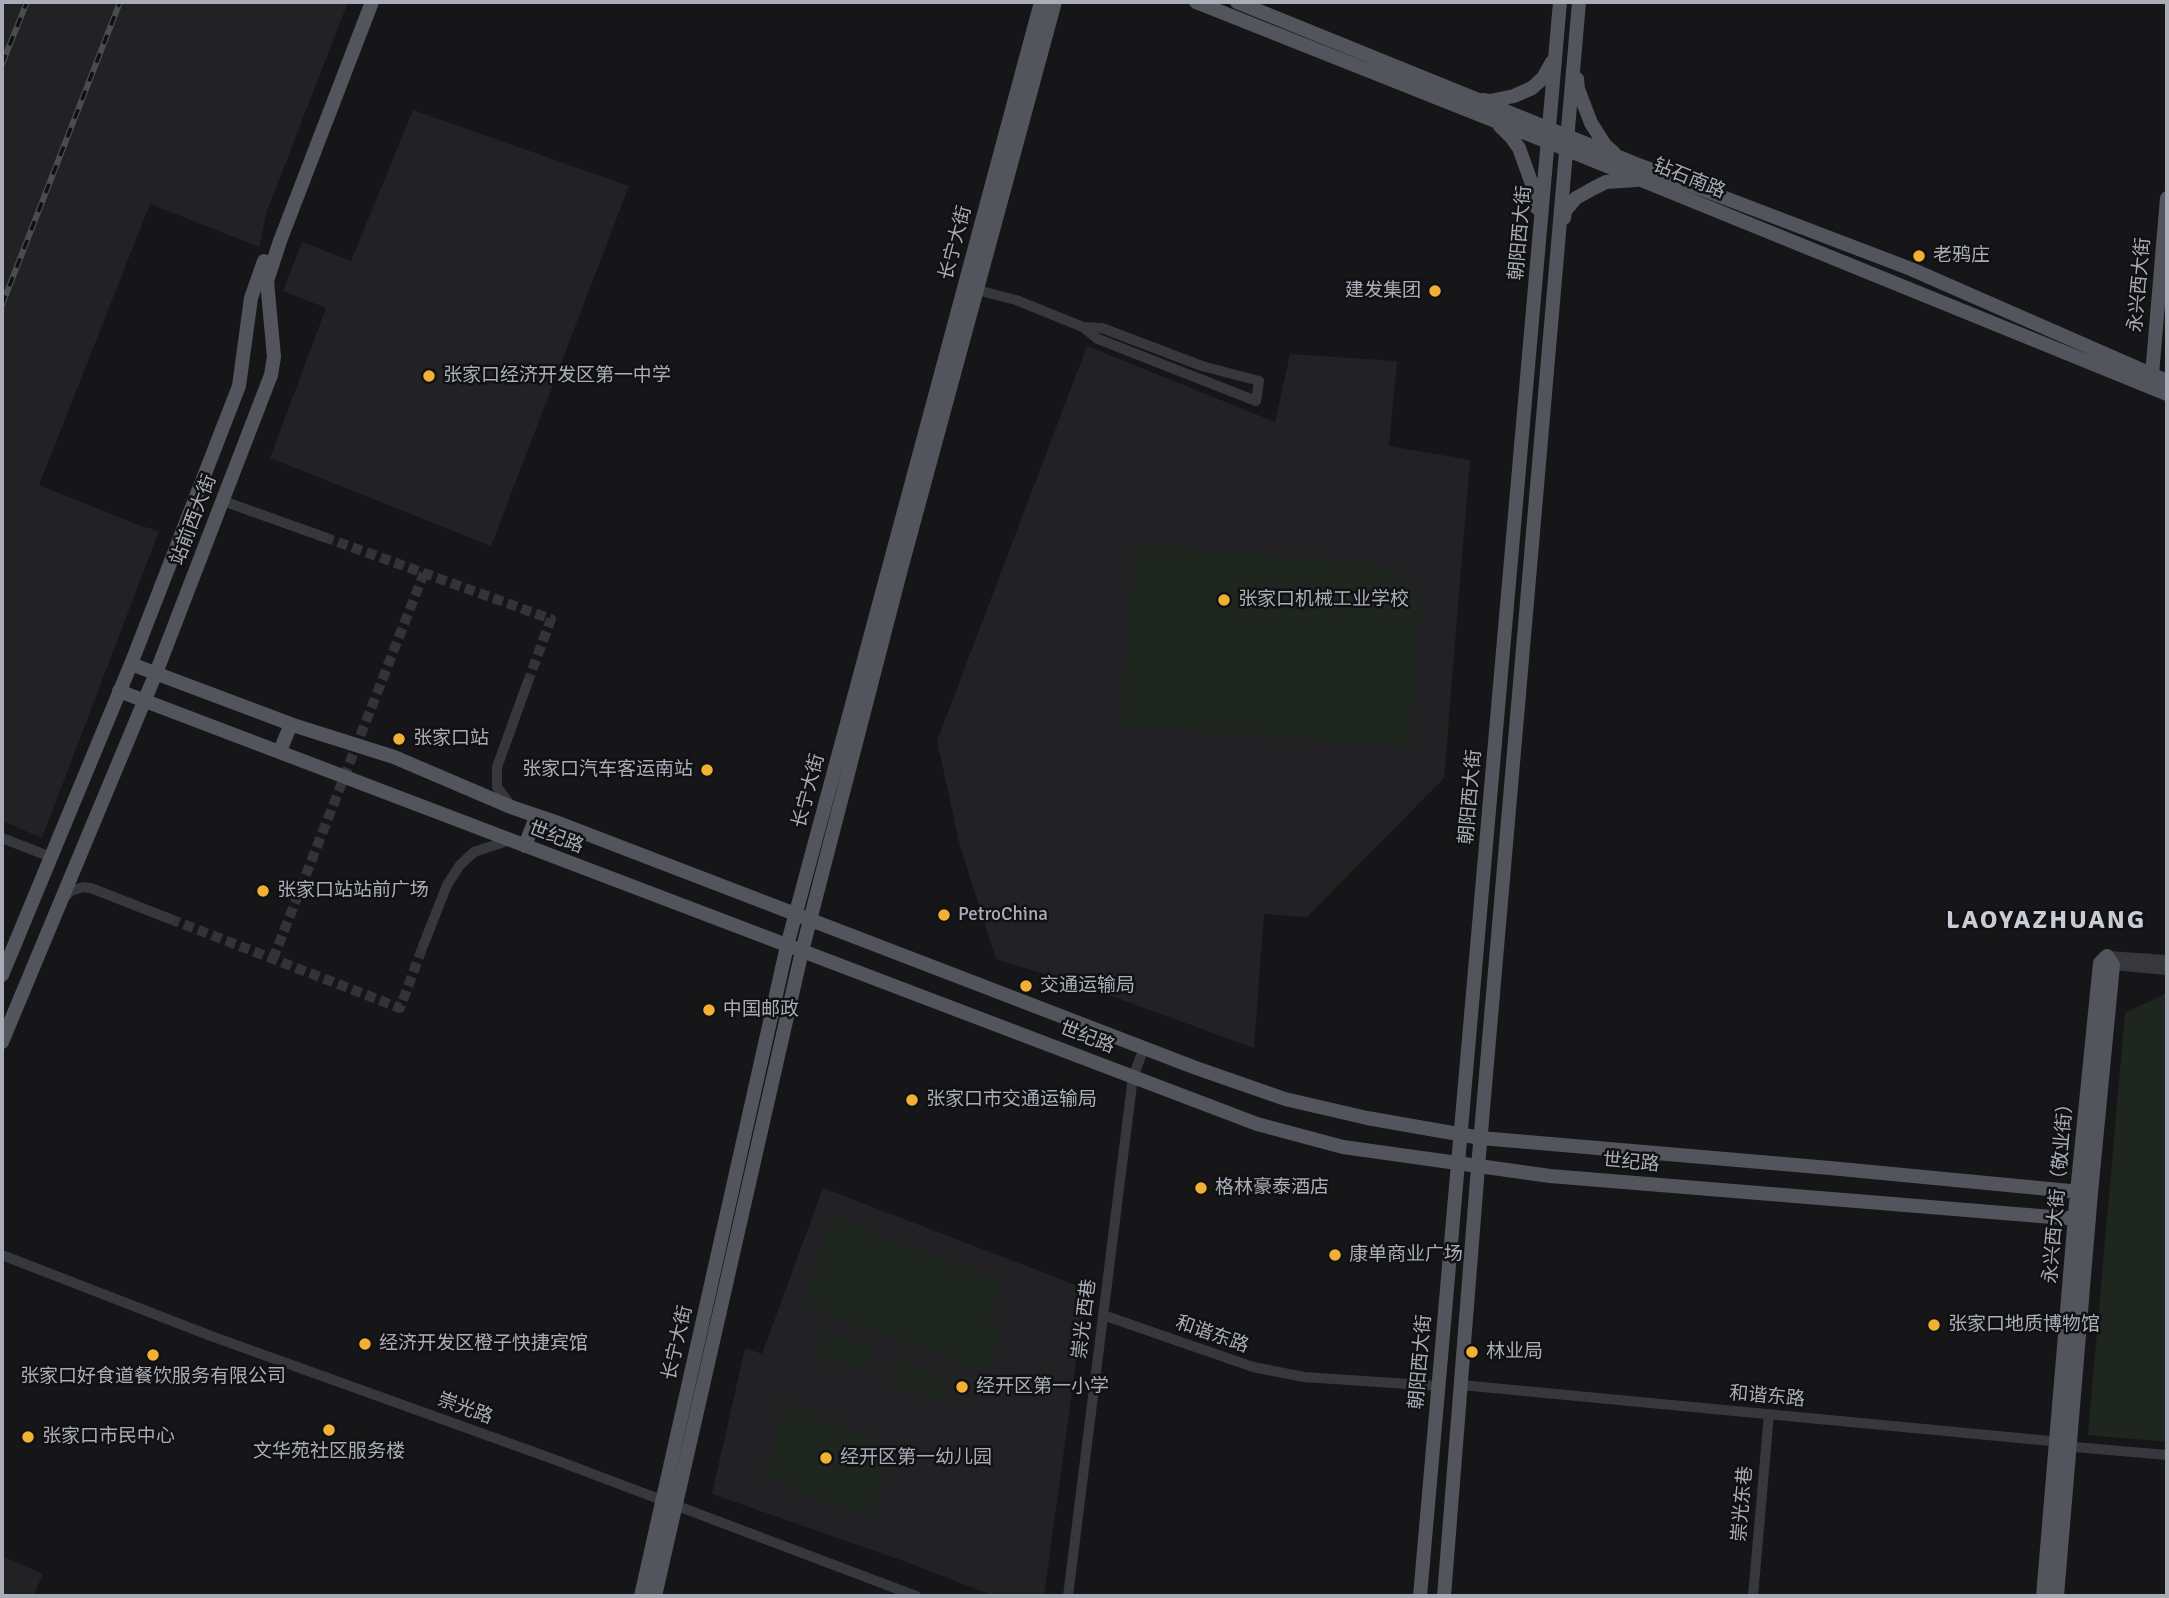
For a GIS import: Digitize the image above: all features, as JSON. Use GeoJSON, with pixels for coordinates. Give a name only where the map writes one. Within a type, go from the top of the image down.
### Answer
{"type":"FeatureCollection","features":[{"type":"Feature","properties":{"kind":"main road","name":"站前西大街"},"geometry":{"type":"LineString","coordinates":[[2,1042],[156,673],[271,375],[274,357],[267,281],[276,240],[365,2]]}},
{"type":"Feature","properties":{"kind":"main road","name":"站前西大街"},"geometry":{"type":"LineString","coordinates":[[2,976],[131,664],[239,386],[251,298],[372,2]]}},
{"type":"Feature","properties":{"kind":"main road","name":"长宁大街"},"geometry":{"type":"LineString","coordinates":[[655,1596],[669,1503],[787,946],[1041,2]]}},
{"type":"Feature","properties":{"kind":"main road","name":"长宁大街"},"geometry":{"type":"LineString","coordinates":[[641,1596],[669,1503],[810,920],[1055,2]]}},
{"type":"Feature","properties":{"kind":"main road","name":"钻石南路"},"geometry":{"type":"LineString","coordinates":[[1196,2],[1487,117],[1548,135]]}},
{"type":"Feature","properties":{"kind":"main road","name":"钻石南路"},"geometry":{"type":"LineString","coordinates":[[1237,2],[1475,99],[1642,180],[2167,394]]}},
{"type":"Feature","properties":{"kind":"main road","name":"朝阳西大街"},"geometry":{"type":"LineString","coordinates":[[1420,1596],[1560,2]]}},
{"type":"Feature","properties":{"kind":"main road","name":"朝阳西大街"},"geometry":{"type":"LineString","coordinates":[[1444,1596],[1578,2]]}},
{"type":"Feature","properties":{"kind":"main road"},"geometry":{"type":"LineString","coordinates":[[1475,99],[1499,99],[1538,85],[1555,54]]}},
{"type":"Feature","properties":{"kind":"main road"},"geometry":{"type":"LineString","coordinates":[[1574,59],[1578,89],[1591,123],[1605,145],[1621,158]]}},
{"type":"Feature","properties":{"kind":"main road"},"geometry":{"type":"LineString","coordinates":[[1487,117],[1511,137],[1519,148],[1533,187],[1540,232]]}},
{"type":"Feature","properties":{"kind":"main road","name":"钻石南路"},"geometry":{"type":"LineString","coordinates":[[1567,143],[1621,158],[1911,270],[2167,381]]}},
{"type":"Feature","properties":{"kind":"main road"},"geometry":{"type":"LineString","coordinates":[[1559,233],[1565,211],[1576,198],[1606,182],[1642,180]]}},
{"type":"Feature","properties":{"kind":"main road","name":"永兴西大街"},"geometry":{"type":"LineString","coordinates":[[2152,375],[2167,198]]}},
{"type":"Feature","properties":{"kind":"main road","name":"世纪路"},"geometry":{"type":"LineString","coordinates":[[131,664],[291,724],[394,757],[520,811],[561,824],[1144,1048],[1285,1099],[1334,1112],[1481,1138],[2084,1192]]}},
{"type":"Feature","properties":{"kind":"main road","name":"世纪路"},"geometry":{"type":"LineString","coordinates":[[119,691],[1257,1124],[1297,1135],[1343,1147],[1550,1176],[2082,1219]]}},
{"type":"Feature","properties":{"kind":"main road"},"geometry":{"type":"LineString","coordinates":[[280,751],[291,724]]}},
{"type":"Feature","properties":{"kind":"main road"},"geometry":{"type":"LineString","coordinates":[[525,846],[536,817]]}},
{"type":"Feature","properties":{"kind":"main road","name":"永兴西大街（敬业街）"},"geometry":{"type":"LineString","coordinates":[[2057,1596],[2064,1442],[2084,1192],[2110,960]]}},
{"type":"Feature","properties":{"kind":"main road"},"geometry":{"type":"LineString","coordinates":[[2,976],[25,987]]}},
{"type":"Feature","properties":{"kind":"main road","name":"永兴西大街（敬业街）"},"geometry":{"type":"LineString","coordinates":[[2043,1596],[2064,1442]]}},
{"type":"Feature","properties":{"kind":"street"},"geometry":{"type":"LineString","coordinates":[[976,290],[1016,300],[1083,327],[1098,339],[1256,401],[1259,381],[1202,366],[1101,328],[1083,327]]}},
{"type":"Feature","properties":{"kind":"street"},"geometry":{"type":"LineString","coordinates":[[223,501],[324,537]]}},
{"type":"Feature","properties":{"kind":"street"},"geometry":{"type":"LineString","coordinates":[[520,811],[501,795],[497,787],[497,767],[527,684]]}},
{"type":"Feature","properties":{"kind":"street"},"geometry":{"type":"LineString","coordinates":[[2,838],[51,857]]}},
{"type":"Feature","properties":{"kind":"street"},"geometry":{"type":"LineString","coordinates":[[423,946],[447,885],[460,865],[474,852],[510,840]]}},
{"type":"Feature","properties":{"kind":"street"},"geometry":{"type":"LineString","coordinates":[[60,902],[71,891],[83,887],[91,888],[170,919]]}},
{"type":"Feature","properties":{"kind":"street"},"geometry":{"type":"LineString","coordinates":[[2110,960],[2167,960]]}},
{"type":"Feature","properties":{"kind":"street"},"geometry":{"type":"LineString","coordinates":[[2110,960],[2167,970]]}},
{"type":"Feature","properties":{"kind":"street","name":"崇光 西巷"},"geometry":{"type":"LineString","coordinates":[[1068,1596],[1133,1077],[1144,1048]]}},
{"type":"Feature","properties":{"kind":"street","name":"崇光路"},"geometry":{"type":"LineString","coordinates":[[2,1255],[211,1336],[540,1454],[916,1596]]}},
{"type":"Feature","properties":{"kind":"street","name":"和谐东路"},"geometry":{"type":"LineString","coordinates":[[1103,1315],[1252,1367],[1304,1377],[1438,1386]]}},
{"type":"Feature","properties":{"kind":"street","name":"和谐东路"},"geometry":{"type":"LineString","coordinates":[[1461,1385],[2064,1442],[2167,1455]]}},
{"type":"Feature","properties":{"kind":"street","name":"崇光东巷"},"geometry":{"type":"LineString","coordinates":[[1753,1596],[1769,1414]]}},
{"type":"Feature","properties":{"kind":"street","name":"和谐东路"},"geometry":{"type":"LineString","coordinates":[[2064,1442],[2167,1448]]}},
{"type":"Feature","properties":{"kind":"shaded area"},"geometry":{"type":"Polygon","coordinates":[[[2,2],[348,2],[267,211],[259,247],[150,204],[39,485],[159,531],[42,838],[2,821],[2,2]]]}},
{"type":"Feature","properties":{"kind":"shaded area","name":"张家口经济开发区第一中学"},"geometry":{"type":"Polygon","coordinates":[[[413,110],[629,186],[491,546],[270,458],[326,308],[283,291],[302,242],[351,261],[413,110]]]}},
{"type":"Feature","properties":{"kind":"shaded area","name":"张家口机械工业学校"},"geometry":{"type":"Polygon","coordinates":[[[1087,346],[1275,422],[1290,354],[1397,361],[1389,446],[1470,460],[1444,778],[1307,917],[1264,914],[1254,1048],[1092,989],[996,959],[960,846],[937,741],[1087,346]]]}},
{"type":"Feature","properties":{"kind":"shaded area"},"geometry":{"type":"Polygon","coordinates":[[[1135,544],[1387,565],[1421,602],[1409,748],[1120,725],[1135,544]]]}},
{"type":"Feature","properties":{"kind":"shaded area"},"geometry":{"type":"Polygon","coordinates":[[[2167,993],[2167,1442],[2088,1435],[2125,1013],[2167,993]]]}},
{"type":"Feature","properties":{"kind":"shaded area","name":"经开区第一小学"},"geometry":{"type":"Polygon","coordinates":[[[823,1188],[1086,1289],[1044,1596],[994,1596],[909,1563],[712,1494],[745,1348],[762,1354],[823,1188]]]}},
{"type":"Feature","properties":{"kind":"shaded area"},"geometry":{"type":"Polygon","coordinates":[[[833,1217],[1002,1282],[990,1328],[1004,1332],[987,1373],[803,1306],[833,1217]]]}},
{"type":"Feature","properties":{"kind":"shaded area"},"geometry":{"type":"Polygon","coordinates":[[[825,1330],[874,1347],[865,1373],[816,1356],[825,1330]]]}},
{"type":"Feature","properties":{"kind":"shaded area"},"geometry":{"type":"Polygon","coordinates":[[[900,1358],[949,1376],[939,1401],[891,1383],[900,1358]]]}},
{"type":"Feature","properties":{"kind":"shaded area"},"geometry":{"type":"Polygon","coordinates":[[[784,1403],[889,1446],[873,1520],[766,1477],[784,1403]]]}},
{"type":"Feature","properties":{"kind":"shaded area"},"geometry":{"type":"Polygon","coordinates":[[[2,1556],[43,1574],[33,1596],[2,1596],[2,1556]]]}},
{"type":"Feature","properties":{"kind":"tunnel"},"geometry":{"type":"LineString","coordinates":[[324,537],[551,619],[527,684]]}},
{"type":"Feature","properties":{"kind":"tunnel"},"geometry":{"type":"LineString","coordinates":[[273,959],[424,573]]}},
{"type":"Feature","properties":{"kind":"tunnel"},"geometry":{"type":"LineString","coordinates":[[170,919],[400,1008],[423,946]]}},
{"type":"Feature","properties":{"kind":"railway"},"geometry":{"type":"LineString","coordinates":[[2,64],[27,2]]}},
{"type":"Feature","properties":{"kind":"railway"},"geometry":{"type":"LineString","coordinates":[[2,305],[120,2]]}},
{"type":"Feature","properties":{"kind":"place","name":"老鸦庄"},"geometry":{"type":"Point","coordinates":[1919,256]}},
{"type":"Feature","properties":{"kind":"place","name":"建发集团"},"geometry":{"type":"Point","coordinates":[1435,291]}},
{"type":"Feature","properties":{"kind":"place","name":"张家口经济开发区第一中学"},"geometry":{"type":"Point","coordinates":[429,376]}},
{"type":"Feature","properties":{"kind":"place","name":"张家口机械工业学校"},"geometry":{"type":"Point","coordinates":[1224,600]}},
{"type":"Feature","properties":{"kind":"place","name":"张家口站"},"geometry":{"type":"Point","coordinates":[399,739]}},
{"type":"Feature","properties":{"kind":"place","name":"张家口汽车客运南站"},"geometry":{"type":"Point","coordinates":[707,770]}},
{"type":"Feature","properties":{"kind":"place","name":"张家口站站前广场"},"geometry":{"type":"Point","coordinates":[263,891]}},
{"type":"Feature","properties":{"kind":"place","name":"PetroChina"},"geometry":{"type":"Point","coordinates":[944,915]}},
{"type":"Feature","properties":{"kind":"place","name":"交通运输局"},"geometry":{"type":"Point","coordinates":[1026,986]}},
{"type":"Feature","properties":{"kind":"place","name":"中国邮政"},"geometry":{"type":"Point","coordinates":[709,1010]}},
{"type":"Feature","properties":{"kind":"place","name":"张家口市交通运输局"},"geometry":{"type":"Point","coordinates":[912,1100]}},
{"type":"Feature","properties":{"kind":"place","name":"格林豪泰酒店"},"geometry":{"type":"Point","coordinates":[1201,1188]}},
{"type":"Feature","properties":{"kind":"place","name":"康单商业广场"},"geometry":{"type":"Point","coordinates":[1335,1255]}},
{"type":"Feature","properties":{"kind":"place","name":"张家口地质博物馆"},"geometry":{"type":"Point","coordinates":[1934,1325]}},
{"type":"Feature","properties":{"kind":"place","name":"经济开发区橙子快捷宾馆"},"geometry":{"type":"Point","coordinates":[365,1344]}},
{"type":"Feature","properties":{"kind":"place","name":"林业局"},"geometry":{"type":"Point","coordinates":[1472,1352]}},
{"type":"Feature","properties":{"kind":"place","name":"张家口好食道餐饮服务有限公司"},"geometry":{"type":"Point","coordinates":[153,1355]}},
{"type":"Feature","properties":{"kind":"place","name":"经开区第一小学"},"geometry":{"type":"Point","coordinates":[962,1387]}},
{"type":"Feature","properties":{"kind":"place","name":"文华苑社区服务楼"},"geometry":{"type":"Point","coordinates":[329,1430]}},
{"type":"Feature","properties":{"kind":"place","name":"张家口市民中心"},"geometry":{"type":"Point","coordinates":[28,1437]}},
{"type":"Feature","properties":{"kind":"place","name":"经开区第一幼儿园"},"geometry":{"type":"Point","coordinates":[826,1458]}},
{"type":"Feature","properties":{"kind":"district","name":"LAOYAZHUANG"},"geometry":{"type":"Point","coordinates":[2046,921]}}]}
